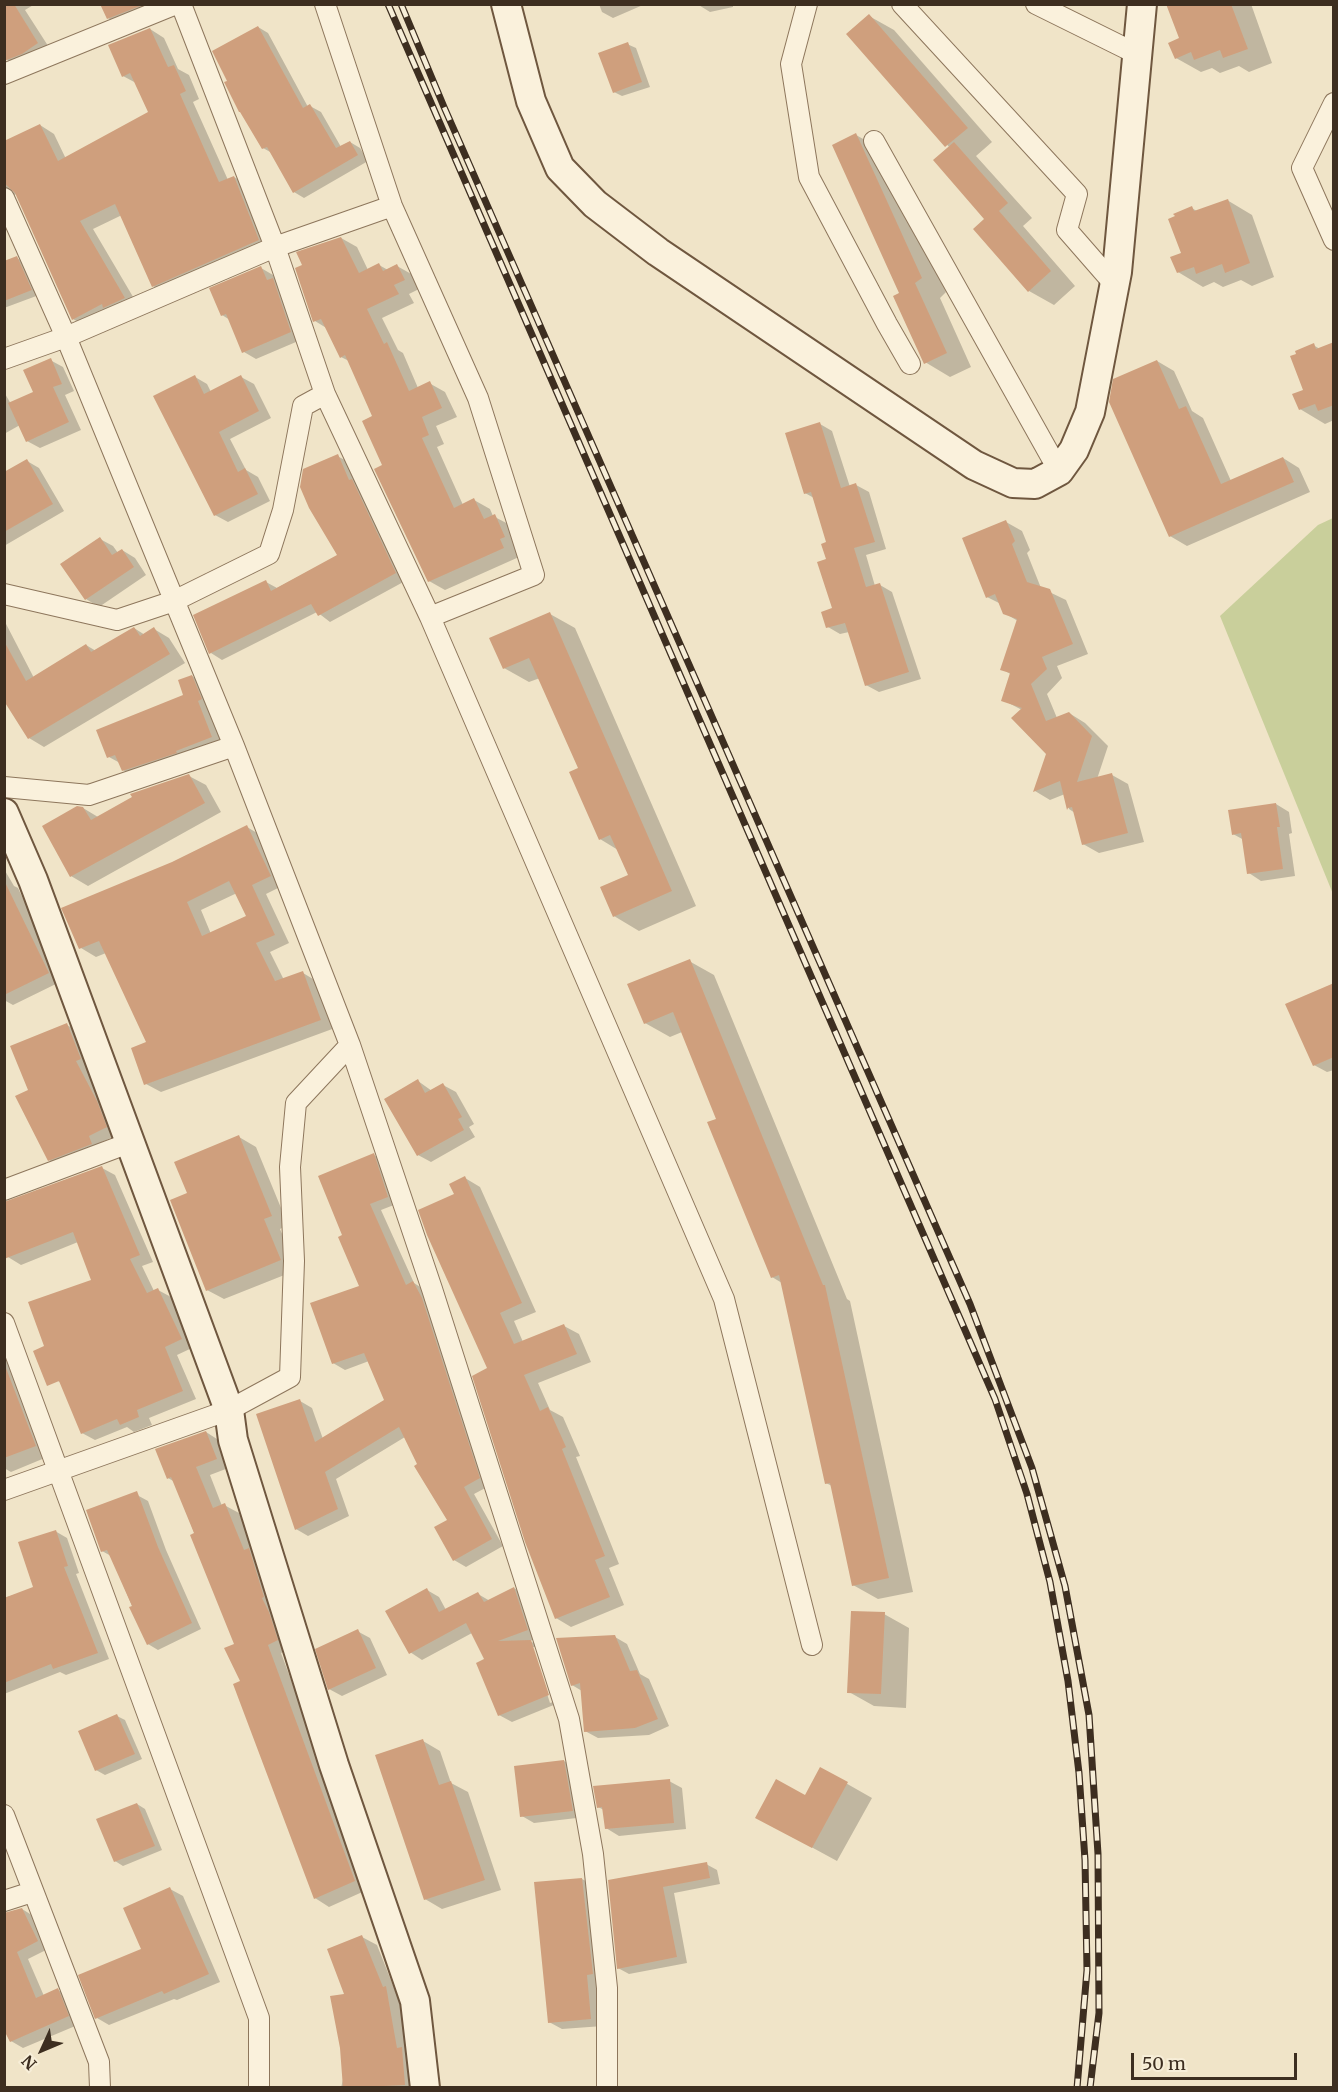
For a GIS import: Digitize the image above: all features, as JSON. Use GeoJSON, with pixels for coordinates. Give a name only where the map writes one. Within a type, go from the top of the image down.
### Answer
{"type":"FeatureCollection","features":[{"type":"Feature","properties":{"kind":"street"},"geometry":{"type":"LineString","coordinates":[[4,74],[176,4]]}},
{"type":"Feature","properties":{"kind":"street"},"geometry":{"type":"LineString","coordinates":[[181,4],[276,247],[326,394],[430,617],[724,1299],[812,1645]]}},
{"type":"Feature","properties":{"kind":"street"},"geometry":{"type":"LineString","coordinates":[[325,4],[392,206],[478,398],[534,575],[430,617]]}},
{"type":"Feature","properties":{"kind":"street"},"geometry":{"type":"LineString","coordinates":[[506,4],[531,101],[560,168],[595,204],[658,252],[974,465],[1013,483],[1035,484],[1059,471],[1074,450],[1090,412],[1115,285],[1142,4]]}},
{"type":"Feature","properties":{"kind":"street"},"geometry":{"type":"LineString","coordinates":[[807,4],[791,64],[809,177],[910,364]]}},
{"type":"Feature","properties":{"kind":"street"},"geometry":{"type":"LineString","coordinates":[[902,4],[1077,194],[1067,230],[1115,285]]}},
{"type":"Feature","properties":{"kind":"street"},"geometry":{"type":"LineString","coordinates":[[1036,4],[1137,54]]}},
{"type":"Feature","properties":{"kind":"street"},"geometry":{"type":"LineString","coordinates":[[1334,103],[1302,168],[1334,240]]}},
{"type":"Feature","properties":{"kind":"street"},"geometry":{"type":"LineString","coordinates":[[874,141],[1059,471]]}},
{"type":"Feature","properties":{"kind":"street"},"geometry":{"type":"LineString","coordinates":[[4,198],[66,337],[234,746],[350,1045],[432,1289],[569,1719],[593,1854],[607,1988],[608,2088]]}},
{"type":"Feature","properties":{"kind":"street"},"geometry":{"type":"LineString","coordinates":[[4,359],[66,337],[276,247],[392,206]]}},
{"type":"Feature","properties":{"kind":"street"},"geometry":{"type":"LineString","coordinates":[[4,594],[117,620],[174,601],[269,554],[283,510],[303,406],[326,394]]}},
{"type":"Feature","properties":{"kind":"street"},"geometry":{"type":"LineString","coordinates":[[4,787],[89,795],[234,746]]}},
{"type":"Feature","properties":{"kind":"street"},"geometry":{"type":"LineString","coordinates":[[4,813],[33,880],[229,1410],[233,1440],[334,1765],[415,2001],[425,2088]]}},
{"type":"Feature","properties":{"kind":"street"},"geometry":{"type":"LineString","coordinates":[[4,1490],[229,1410],[290,1377],[294,1261],[290,1167],[296,1103],[350,1045]]}},
{"type":"Feature","properties":{"kind":"street"},"geometry":{"type":"LineString","coordinates":[[4,1190],[129,1143]]}},
{"type":"Feature","properties":{"kind":"street"},"geometry":{"type":"LineString","coordinates":[[4,1323],[60,1470],[259,2018],[259,2088]]}},
{"type":"Feature","properties":{"kind":"street"},"geometry":{"type":"LineString","coordinates":[[4,1815],[99,2062],[100,2088]]}},
{"type":"Feature","properties":{"kind":"street"},"geometry":{"type":"LineString","coordinates":[[4,1901],[32,1892]]}},
{"type":"Feature","properties":{"kind":"green space"},"geometry":{"type":"Polygon","coordinates":[[[1333,518],[1333,894],[1220,616],[1318,525],[1333,518]]]}},
{"type":"Feature","properties":{"kind":"building"},"geometry":{"type":"Polygon","coordinates":[[[4,4],[14,4],[38,43],[22,54],[4,61],[4,4]]]}},
{"type":"Feature","properties":{"kind":"building"},"geometry":{"type":"Polygon","coordinates":[[[100,4],[140,4],[140,6],[107,19],[100,4]]]}},
{"type":"Feature","properties":{"kind":"building"},"geometry":{"type":"Polygon","coordinates":[[[1166,4],[1231,4],[1248,49],[1223,58],[1220,50],[1194,60],[1191,52],[1175,59],[1168,43],[1179,38],[1166,4]]]}},
{"type":"Feature","properties":{"kind":"building"},"geometry":{"type":"Polygon","coordinates":[[[869,14],[968,128],[945,147],[846,34],[869,14]]]}},
{"type":"Feature","properties":{"kind":"building"},"geometry":{"type":"Polygon","coordinates":[[[258,26],[303,108],[310,104],[336,148],[350,141],[358,155],[293,193],[267,147],[262,149],[239,112],[212,51],[258,26]]]}},
{"type":"Feature","properties":{"kind":"building"},"geometry":{"type":"Polygon","coordinates":[[[150,28],[168,67],[174,65],[186,91],[180,94],[219,182],[234,176],[259,240],[152,287],[115,204],[80,221],[125,298],[103,308],[102,304],[72,320],[15,193],[4,183],[4,141],[40,124],[58,161],[148,112],[130,73],[122,77],[108,45],[150,28]]]}},
{"type":"Feature","properties":{"kind":"building"},"geometry":{"type":"Polygon","coordinates":[[[628,42],[642,82],[613,93],[598,53],[628,42]]]}},
{"type":"Feature","properties":{"kind":"building"},"geometry":{"type":"Polygon","coordinates":[[[856,133],[922,278],[915,283],[947,353],[924,364],[893,296],[899,293],[832,145],[856,133]]]}},
{"type":"Feature","properties":{"kind":"building"},"geometry":{"type":"Polygon","coordinates":[[[954,142],[1008,203],[999,211],[1051,271],[1028,292],[973,229],[984,219],[933,160],[954,142]]]}},
{"type":"Feature","properties":{"kind":"building"},"geometry":{"type":"Polygon","coordinates":[[[1228,199],[1250,263],[1225,273],[1222,264],[1196,274],[1194,267],[1177,273],[1170,257],[1181,253],[1168,219],[1175,216],[1173,214],[1192,206],[1194,211],[1228,199]]]}},
{"type":"Feature","properties":{"kind":"building"},"geometry":{"type":"Polygon","coordinates":[[[341,237],[359,273],[379,263],[383,271],[397,264],[405,280],[394,285],[399,294],[367,309],[384,344],[387,342],[409,391],[430,381],[442,408],[422,417],[429,435],[422,438],[454,508],[474,498],[484,519],[495,514],[505,537],[500,539],[504,548],[428,582],[374,469],[382,465],[362,421],[372,416],[345,355],[340,358],[321,319],[313,322],[295,268],[302,265],[296,252],[341,237]]]}},
{"type":"Feature","properties":{"kind":"building"},"geometry":{"type":"Polygon","coordinates":[[[17,256],[32,290],[4,301],[4,261],[17,256]]]}},
{"type":"Feature","properties":{"kind":"building"},"geometry":{"type":"Polygon","coordinates":[[[261,266],[267,280],[273,278],[291,332],[242,353],[226,314],[221,316],[209,288],[261,266]]]}},
{"type":"Feature","properties":{"kind":"building"},"geometry":{"type":"Polygon","coordinates":[[[1334,342],[1334,405],[1318,411],[1315,404],[1299,410],[1292,394],[1303,390],[1290,356],[1296,354],[1295,351],[1314,343],[1316,349],[1334,342]]]}},
{"type":"Feature","properties":{"kind":"building"},"geometry":{"type":"Polygon","coordinates":[[[51,358],[62,384],[53,387],[69,422],[26,442],[8,403],[33,392],[23,370],[51,358]]]}},
{"type":"Feature","properties":{"kind":"building"},"geometry":{"type":"Polygon","coordinates":[[[1157,360],[1179,409],[1186,406],[1221,484],[1283,457],[1294,482],[1169,537],[1109,402],[1113,379],[1157,360]]]}},
{"type":"Feature","properties":{"kind":"building"},"geometry":{"type":"Polygon","coordinates":[[[195,375],[204,394],[241,375],[259,411],[219,432],[238,472],[245,468],[258,494],[214,516],[153,396],[195,375]]]}},
{"type":"Feature","properties":{"kind":"building"},"geometry":{"type":"Polygon","coordinates":[[[820,422],[841,488],[856,483],[875,542],[854,548],[866,587],[880,583],[909,672],[865,686],[845,623],[826,628],[821,612],[832,608],[817,562],[826,559],[821,544],[826,542],[811,492],[804,494],[785,433],[820,422]]]}},
{"type":"Feature","properties":{"kind":"building"},"geometry":{"type":"Polygon","coordinates":[[[338,454],[396,573],[318,616],[311,604],[209,654],[193,615],[266,580],[271,591],[337,555],[309,508],[300,487],[303,469],[338,454]]]}},
{"type":"Feature","properties":{"kind":"building"},"geometry":{"type":"Polygon","coordinates":[[[27,459],[53,504],[4,532],[4,472],[27,459]]]}},
{"type":"Feature","properties":{"kind":"building"},"geometry":{"type":"Polygon","coordinates":[[[1006,520],[1015,541],[1012,544],[1027,582],[1050,589],[1073,644],[1042,657],[1047,669],[1031,684],[1046,721],[1069,712],[1092,736],[1077,782],[1112,773],[1128,833],[1082,845],[1072,807],[1067,810],[1060,781],[1033,792],[1046,754],[1011,718],[1022,708],[1001,701],[1010,673],[1000,670],[1017,619],[1003,614],[995,594],[986,598],[962,538],[1006,520]]]}},
{"type":"Feature","properties":{"kind":"building"},"geometry":{"type":"Polygon","coordinates":[[[100,537],[112,555],[122,549],[134,567],[85,600],[60,564],[100,537]]]}},
{"type":"Feature","properties":{"kind":"building"},"geometry":{"type":"Polygon","coordinates":[[[550,612],[672,891],[613,917],[600,887],[628,875],[610,835],[599,840],[569,772],[578,768],[529,658],[503,669],[489,638],[550,612]]]}},
{"type":"Feature","properties":{"kind":"building"},"geometry":{"type":"Polygon","coordinates":[[[134,627],[140,636],[154,627],[170,654],[28,739],[4,701],[4,641],[26,681],[86,644],[91,652],[134,627]]]}},
{"type":"Feature","properties":{"kind":"building"},"geometry":{"type":"Polygon","coordinates":[[[192,675],[202,699],[198,701],[212,737],[176,751],[177,753],[122,771],[115,755],[107,758],[96,730],[183,695],[178,680],[192,675]]]}},
{"type":"Feature","properties":{"kind":"building"},"geometry":{"type":"Polygon","coordinates":[[[189,774],[205,803],[70,877],[42,826],[77,806],[83,807],[91,820],[132,797],[130,794],[189,774]]]}},
{"type":"Feature","properties":{"kind":"building"},"geometry":{"type":"Polygon","coordinates":[[[1276,803],[1283,869],[1247,874],[1241,833],[1232,835],[1228,810],[1276,803]]]}},
{"type":"Feature","properties":{"kind":"building"},"geometry":{"type":"Polygon","coordinates":[[[247,825],[271,876],[252,885],[275,935],[256,943],[275,981],[303,971],[321,1020],[144,1085],[131,1048],[146,1042],[99,941],[79,949],[61,908],[172,862],[247,825]],[[229,881],[187,902],[202,936],[246,916],[229,881]]]}},
{"type":"Feature","properties":{"kind":"building"},"geometry":{"type":"Polygon","coordinates":[[[4,880],[49,973],[4,995],[4,880]]]}},
{"type":"Feature","properties":{"kind":"building"},"geometry":{"type":"Polygon","coordinates":[[[690,959],[823,1285],[825,1285],[889,1578],[852,1586],[830,1483],[825,1484],[779,1275],[771,1278],[707,1122],[716,1119],[673,1012],[644,1024],[627,984],[690,959]]]}},
{"type":"Feature","properties":{"kind":"building"},"geometry":{"type":"Polygon","coordinates":[[[1334,983],[1334,1057],[1313,1066],[1285,1004],[1334,983]]]}},
{"type":"Feature","properties":{"kind":"building"},"geometry":{"type":"Polygon","coordinates":[[[67,1023],[81,1059],[76,1061],[97,1101],[107,1127],[89,1136],[92,1144],[48,1161],[15,1096],[28,1090],[10,1046],[67,1023]]]}},
{"type":"Feature","properties":{"kind":"building"},"geometry":{"type":"Polygon","coordinates":[[[418,1079],[425,1093],[443,1083],[462,1117],[458,1119],[464,1130],[417,1156],[384,1099],[418,1079]]]}},
{"type":"Feature","properties":{"kind":"building"},"geometry":{"type":"Polygon","coordinates":[[[239,1135],[272,1216],[264,1219],[281,1260],[206,1291],[170,1200],[187,1193],[174,1162],[239,1135]]]}},
{"type":"Feature","properties":{"kind":"building"},"geometry":{"type":"Polygon","coordinates":[[[374,1153],[388,1197],[370,1204],[406,1285],[413,1281],[422,1298],[480,1478],[464,1487],[492,1539],[453,1561],[434,1527],[447,1520],[414,1466],[417,1464],[399,1427],[325,1472],[338,1509],[295,1530],[256,1414],[300,1399],[315,1442],[384,1400],[364,1353],[332,1364],[310,1303],[359,1286],[338,1237],[342,1235],[318,1176],[374,1153]]]}},
{"type":"Feature","properties":{"kind":"building"},"geometry":{"type":"Polygon","coordinates":[[[102,1166],[140,1255],[130,1259],[147,1293],[158,1288],[182,1339],[165,1347],[183,1391],[137,1410],[139,1417],[120,1425],[117,1419],[81,1434],[59,1381],[47,1386],[33,1351],[44,1346],[28,1302],[91,1280],[73,1232],[4,1259],[4,1202],[102,1166]]]}},
{"type":"Feature","properties":{"kind":"building"},"geometry":{"type":"Polygon","coordinates":[[[465,1176],[522,1303],[500,1313],[514,1344],[564,1324],[577,1354],[524,1375],[540,1411],[548,1407],[566,1447],[562,1449],[605,1556],[595,1560],[610,1597],[555,1619],[525,1542],[472,1376],[487,1368],[418,1210],[454,1194],[449,1184],[465,1176]]]}},
{"type":"Feature","properties":{"kind":"building"},"geometry":{"type":"Polygon","coordinates":[[[4,1363],[36,1446],[4,1458],[4,1363]]]}},
{"type":"Feature","properties":{"kind":"building"},"geometry":{"type":"Polygon","coordinates":[[[206,1431],[217,1459],[196,1467],[213,1508],[225,1503],[244,1550],[249,1548],[264,1597],[262,1598],[278,1640],[268,1645],[355,1881],[314,1899],[233,1684],[240,1681],[224,1648],[234,1644],[190,1535],[194,1533],[171,1477],[167,1479],[155,1449],[206,1431]]]}},
{"type":"Feature","properties":{"kind":"building"},"geometry":{"type":"Polygon","coordinates":[[[137,1491],[158,1547],[192,1623],[147,1645],[129,1607],[132,1606],[107,1550],[101,1552],[86,1510],[137,1491]]]}},
{"type":"Feature","properties":{"kind":"building"},"geometry":{"type":"Polygon","coordinates":[[[56,1530],[68,1566],[64,1567],[98,1653],[53,1669],[51,1664],[4,1683],[4,1598],[33,1587],[18,1542],[56,1530]]]}},
{"type":"Feature","properties":{"kind":"building"},"geometry":{"type":"Polygon","coordinates":[[[514,1587],[528,1630],[498,1641],[531,1640],[549,1695],[498,1716],[476,1663],[484,1659],[466,1623],[409,1654],[385,1611],[427,1588],[439,1612],[478,1592],[484,1602],[514,1587]]]}},
{"type":"Feature","properties":{"kind":"building"},"geometry":{"type":"Polygon","coordinates":[[[851,1611],[885,1612],[881,1694],[847,1693],[851,1611]]]}},
{"type":"Feature","properties":{"kind":"building"},"geometry":{"type":"Polygon","coordinates":[[[358,1629],[376,1668],[328,1690],[315,1649],[358,1629]]]}},
{"type":"Feature","properties":{"kind":"building"},"geometry":{"type":"Polygon","coordinates":[[[615,1635],[630,1671],[637,1670],[658,1719],[635,1728],[584,1732],[580,1683],[571,1686],[556,1638],[615,1635]]]}},
{"type":"Feature","properties":{"kind":"building"},"geometry":{"type":"Polygon","coordinates":[[[117,1714],[135,1754],[95,1771],[78,1731],[117,1714]]]}},
{"type":"Feature","properties":{"kind":"building"},"geometry":{"type":"Polygon","coordinates":[[[423,1739],[439,1785],[451,1781],[485,1880],[424,1900],[375,1755],[423,1739]]]}},
{"type":"Feature","properties":{"kind":"building"},"geometry":{"type":"Polygon","coordinates":[[[564,1760],[573,1811],[520,1817],[514,1766],[564,1760]]]}},
{"type":"Feature","properties":{"kind":"building"},"geometry":{"type":"Polygon","coordinates":[[[820,1767],[848,1782],[812,1848],[755,1818],[776,1779],[805,1795],[820,1767]]]}},
{"type":"Feature","properties":{"kind":"building"},"geometry":{"type":"Polygon","coordinates":[[[670,1779],[674,1823],[605,1829],[602,1807],[597,1808],[593,1786],[670,1779]]]}},
{"type":"Feature","properties":{"kind":"building"},"geometry":{"type":"Polygon","coordinates":[[[137,1803],[155,1846],[114,1862],[96,1819],[137,1803]]]}},
{"type":"Feature","properties":{"kind":"building"},"geometry":{"type":"Polygon","coordinates":[[[707,1862],[710,1878],[663,1887],[677,1957],[617,1969],[608,1880],[707,1862]]]}},
{"type":"Feature","properties":{"kind":"building"},"geometry":{"type":"Polygon","coordinates":[[[582,1878],[593,1974],[587,1975],[591,2019],[548,2023],[534,1882],[582,1878]]]}},
{"type":"Feature","properties":{"kind":"building"},"geometry":{"type":"Polygon","coordinates":[[[170,1887],[209,1974],[164,1994],[162,1991],[95,2019],[78,1975],[141,1949],[123,1908],[170,1887]]]}},
{"type":"Feature","properties":{"kind":"building"},"geometry":{"type":"Polygon","coordinates":[[[22,1908],[38,1941],[17,1952],[36,1998],[58,1988],[69,2016],[10,2042],[4,2030],[4,1913],[22,1908]]]}},
{"type":"Feature","properties":{"kind":"building"},"geometry":{"type":"Polygon","coordinates":[[[362,1935],[383,1987],[386,1986],[397,2048],[402,2047],[405,2085],[343,2088],[340,2048],[330,1996],[344,1994],[327,1949],[362,1935]]]}},
{"type":"Feature","properties":{"kind":"railway"},"geometry":{"type":"LineString","coordinates":[[388,4],[995,1399],[1027,1494],[1050,1582],[1068,1681],[1079,1773],[1085,1860],[1087,1970],[1077,2088]]}},
{"type":"Feature","properties":{"kind":"railway"},"geometry":{"type":"LineString","coordinates":[[401,4],[444,107],[970,1304],[1032,1468],[1065,1586],[1089,1715],[1098,1854],[1099,2013],[1090,2088]]}}]}
